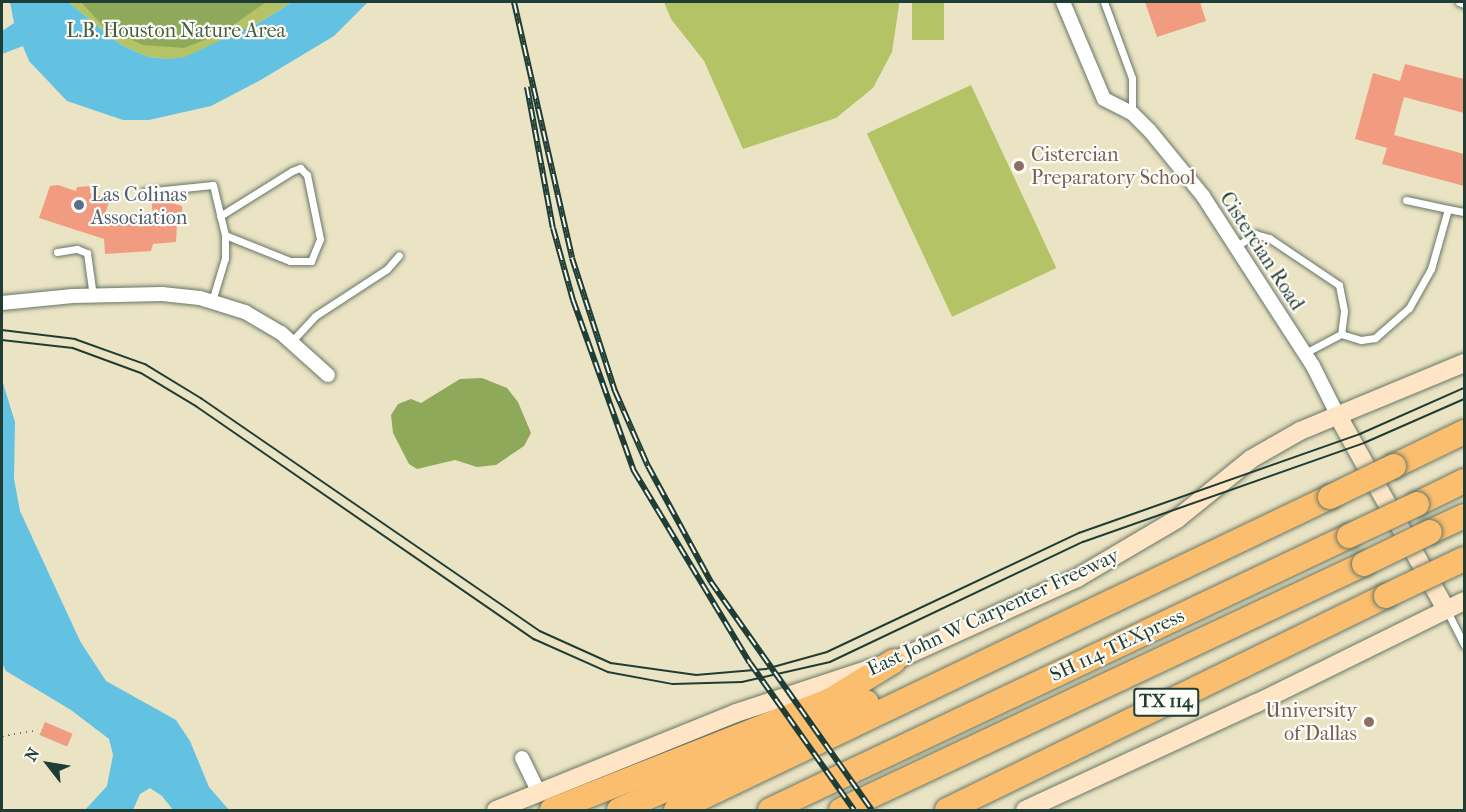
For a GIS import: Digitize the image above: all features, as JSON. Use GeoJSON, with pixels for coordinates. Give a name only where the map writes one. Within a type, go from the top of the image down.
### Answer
{"type":"FeatureCollection","features":[{"type":"Feature","properties":{"kind":"highway","name":"East John W Carpenter Freeway"},"geometry":{"type":"LineString","coordinates":[[676,810],[1464,432]]}},
{"type":"Feature","properties":{"kind":"highway","name":"SH 114 TEXpress"},"geometry":{"type":"LineString","coordinates":[[770,810],[1464,481]]}},
{"type":"Feature","properties":{"kind":"highway","name":"SH 114 TEXpress"},"geometry":{"type":"LineString","coordinates":[[841,810],[1464,516]]}},
{"type":"Feature","properties":{"kind":"highway","name":"TX 114"},"geometry":{"type":"LineString","coordinates":[[947,810],[1464,559]]}},
{"type":"Feature","properties":{"kind":"highway"},"geometry":{"type":"LineString","coordinates":[[552,810],[829,701],[894,661]]}},
{"type":"Feature","properties":{"kind":"highway"},"geometry":{"type":"LineString","coordinates":[[619,810],[961,661],[986,663]]}},
{"type":"Feature","properties":{"kind":"highway"},"geometry":{"type":"LineString","coordinates":[[699,810],[808,755],[836,734]]}},
{"type":"Feature","properties":{"kind":"main road","name":"East John W Carpenter Freeway"},"geometry":{"type":"LineString","coordinates":[[496,810],[538,791],[736,713],[894,661],[1077,578],[1127,551],[1177,519],[1251,459],[1300,431],[1464,363]]}},
{"type":"Feature","properties":{"kind":"main road"},"geometry":{"type":"LineString","coordinates":[[1338,416],[1446,609]]}},
{"type":"Feature","properties":{"kind":"main road"},"geometry":{"type":"LineString","coordinates":[[1025,810],[1257,703],[1464,601]]}},
{"type":"Feature","properties":{"kind":"street","name":"Cistercian Road"},"geometry":{"type":"LineString","coordinates":[[1063,2],[1104,99],[1132,113],[1203,196],[1305,353],[1338,416]]}},
{"type":"Feature","properties":{"kind":"street"},"geometry":{"type":"LineString","coordinates":[[2,303],[93,296],[162,294],[212,301],[245,312],[291,342],[328,375]]}},
{"type":"Feature","properties":{"kind":"street"},"geometry":{"type":"LineString","coordinates":[[522,758],[538,791]]}},
{"type":"Feature","properties":{"kind":"lane"},"geometry":{"type":"LineString","coordinates":[[1104,2],[1132,78],[1132,113]]}},
{"type":"Feature","properties":{"kind":"lane"},"geometry":{"type":"LineString","coordinates":[[1459,2],[1464,4]]}},
{"type":"Feature","properties":{"kind":"lane"},"geometry":{"type":"LineString","coordinates":[[220,216],[292,171],[300,168],[307,175],[320,239],[311,261],[290,261],[225,235]]}},
{"type":"Feature","properties":{"kind":"lane"},"geometry":{"type":"LineString","coordinates":[[144,192],[213,185],[225,235],[225,258],[212,301]]}},
{"type":"Feature","properties":{"kind":"lane"},"geometry":{"type":"LineString","coordinates":[[1406,200],[1464,212]]}},
{"type":"Feature","properties":{"kind":"lane"},"geometry":{"type":"LineString","coordinates":[[1305,353],[1341,334],[1361,340],[1375,338],[1408,308],[1431,269],[1448,209]]}},
{"type":"Feature","properties":{"kind":"lane"},"geometry":{"type":"LineString","coordinates":[[1237,246],[1255,234],[1269,238],[1339,285],[1344,311],[1341,334]]}},
{"type":"Feature","properties":{"kind":"lane"},"geometry":{"type":"LineString","coordinates":[[57,252],[76,249],[87,253],[93,296]]}},
{"type":"Feature","properties":{"kind":"lane"},"geometry":{"type":"LineString","coordinates":[[291,342],[315,316],[387,269],[399,255]]}},
{"type":"Feature","properties":{"kind":"lane"},"geometry":{"type":"LineString","coordinates":[[1446,609],[1464,645]]}},
{"type":"Feature","properties":{"kind":"path"},"geometry":{"type":"LineString","coordinates":[[2,736],[39,730]]}},
{"type":"Feature","properties":{"kind":"green space","name":"L.B. Houston Nature Area"},"geometry":{"type":"Polygon","coordinates":[[[68,2],[292,2],[262,21],[185,58],[167,59],[148,57],[121,45],[68,2]]]}},
{"type":"Feature","properties":{"kind":"green space","name":"L.B. Houston Nature Area"},"geometry":{"type":"Polygon","coordinates":[[[81,2],[266,2],[222,33],[184,48],[143,45],[104,27],[81,2]]]}},
{"type":"Feature","properties":{"kind":"green space"},"geometry":{"type":"Polygon","coordinates":[[[664,2],[899,2],[899,5],[892,52],[873,88],[836,118],[743,149],[704,61],[671,19],[664,2]]]}},
{"type":"Feature","properties":{"kind":"green space"},"geometry":{"type":"Polygon","coordinates":[[[912,2],[944,2],[944,40],[912,40],[912,2]]]}},
{"type":"Feature","properties":{"kind":"green space"},"geometry":{"type":"Polygon","coordinates":[[[971,85],[1056,268],[952,317],[867,134],[971,85]]]}},
{"type":"Feature","properties":{"kind":"green space"},"geometry":{"type":"Polygon","coordinates":[[[482,378],[507,388],[518,402],[531,433],[524,446],[496,465],[477,467],[455,460],[417,469],[409,464],[393,433],[391,415],[398,404],[411,399],[421,403],[460,379],[482,378]]]}},
{"type":"Feature","properties":{"kind":"water"},"geometry":{"type":"Polygon","coordinates":[[[10,2],[68,2],[121,45],[148,57],[167,59],[185,57],[262,21],[292,2],[368,2],[334,36],[259,81],[211,106],[149,120],[123,120],[67,101],[29,61],[23,46],[2,54],[2,31],[14,23],[10,2]]]}},
{"type":"Feature","properties":{"kind":"water"},"geometry":{"type":"Polygon","coordinates":[[[2,380],[15,422],[14,479],[20,511],[80,641],[106,681],[176,720],[190,741],[209,787],[229,810],[173,810],[162,796],[150,788],[140,794],[133,810],[85,810],[107,786],[113,755],[109,739],[71,710],[6,671],[2,663],[2,380]]]}},
{"type":"Feature","properties":{"kind":"building"},"geometry":{"type":"Polygon","coordinates":[[[1145,2],[1200,2],[1206,21],[1157,37],[1145,2]]]}},
{"type":"Feature","properties":{"kind":"building"},"geometry":{"type":"Polygon","coordinates":[[[1405,64],[1464,79],[1464,113],[1404,97],[1394,135],[1464,154],[1464,186],[1382,164],[1387,148],[1355,139],[1373,73],[1400,81],[1405,64]]]}},
{"type":"Feature","properties":{"kind":"building"},"geometry":{"type":"Polygon","coordinates":[[[58,185],[76,191],[77,187],[90,186],[90,193],[110,199],[103,220],[129,218],[130,214],[153,215],[151,197],[182,206],[183,224],[177,224],[176,242],[153,244],[151,251],[105,254],[104,239],[39,218],[50,186],[58,185]]]}},
{"type":"Feature","properties":{"kind":"building"},"geometry":{"type":"Polygon","coordinates":[[[45,722],[73,734],[67,747],[40,735],[45,722]]]}},
{"type":"Feature","properties":{"kind":"tram line"},"geometry":{"type":"LineString","coordinates":[[2,330],[75,339],[145,364],[201,398],[540,631],[611,663],[696,675],[766,669],[827,652],[1079,533],[1360,434],[1464,388]]}},
{"type":"Feature","properties":{"kind":"tram line"},"geometry":{"type":"LineString","coordinates":[[2,340],[73,348],[141,373],[196,406],[534,639],[608,672],[673,684],[742,682],[830,662],[1083,542],[1364,443],[1464,399]]}},
{"type":"Feature","properties":{"kind":"railway"},"geometry":{"type":"LineString","coordinates":[[514,2],[572,258],[615,391],[648,466],[711,582],[872,810]]}},
{"type":"Feature","properties":{"kind":"railway"},"geometry":{"type":"LineString","coordinates":[[527,87],[553,228],[573,300],[634,471],[750,663],[854,810]]}},
{"type":"Feature","properties":{"kind":"place","name":"Cistercian Preparatory School"},"geometry":{"type":"Point","coordinates":[1019,166]}},
{"type":"Feature","properties":{"kind":"place","name":"Las Colinas Association"},"geometry":{"type":"Point","coordinates":[79,205]}},
{"type":"Feature","properties":{"kind":"place","name":"University of Dallas"},"geometry":{"type":"Point","coordinates":[1369,722]}}]}
